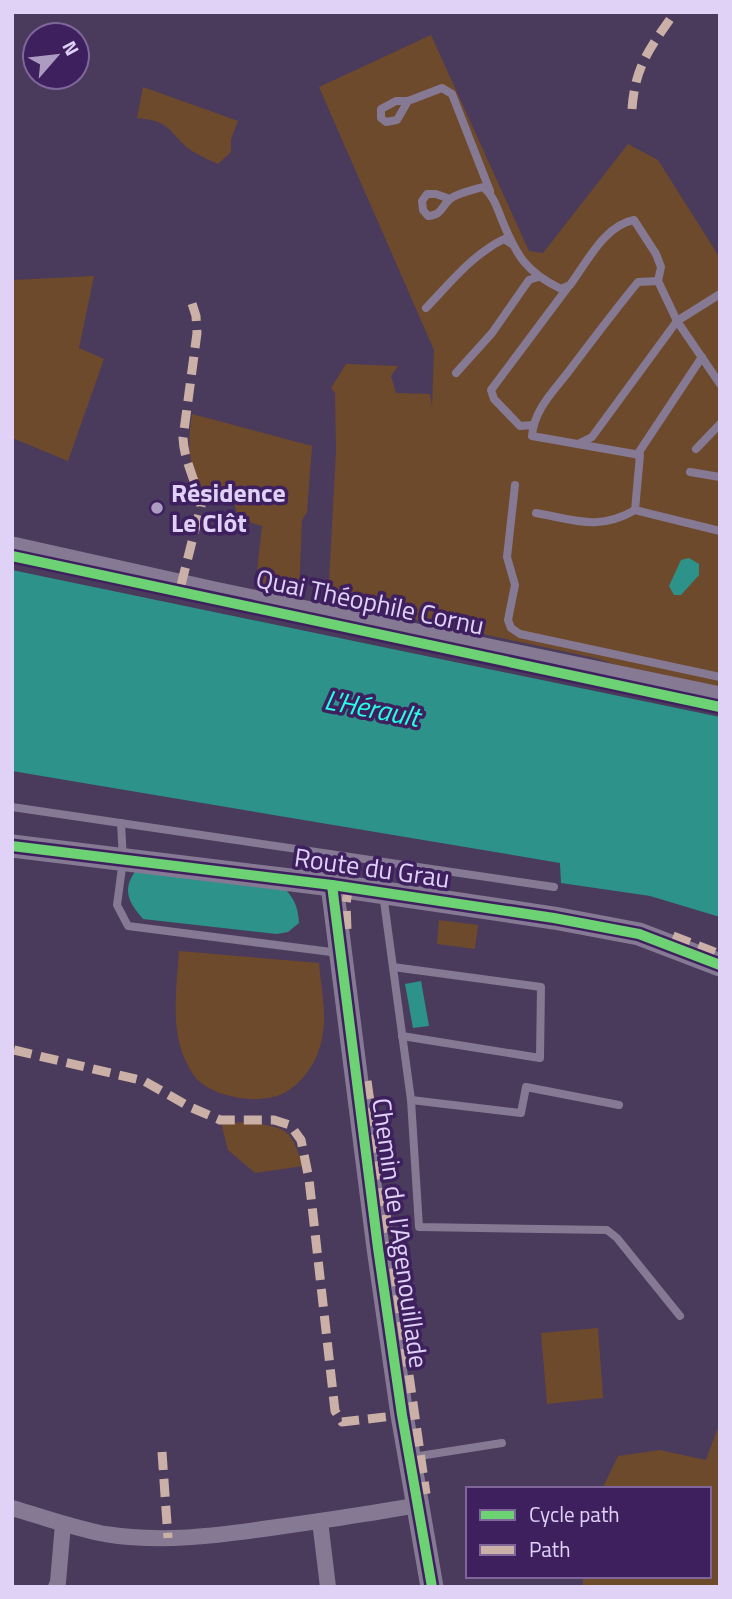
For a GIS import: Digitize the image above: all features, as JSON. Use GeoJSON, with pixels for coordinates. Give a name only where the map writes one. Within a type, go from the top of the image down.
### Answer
{"type":"FeatureCollection","features":[{"type":"Feature","properties":{"kind":"street","name":"Quai Théophile Cornu"},"geometry":{"type":"LineString","coordinates":[[12,548],[227,596],[720,698]]}},
{"type":"Feature","properties":{"kind":"street","name":"Route du Grau"},"geometry":{"type":"LineString","coordinates":[[12,846],[332,885],[554,918],[639,934],[720,965]]}},
{"type":"Feature","properties":{"kind":"street","name":"Chemin de l'Agenouillade"},"geometry":{"type":"LineString","coordinates":[[332,885],[377,1235],[432,1587]]}},
{"type":"Feature","properties":{"kind":"street"},"geometry":{"type":"LineString","coordinates":[[12,1508],[63,1524],[116,1535],[190,1538],[418,1505]]}},
{"type":"Feature","properties":{"kind":"street"},"geometry":{"type":"LineString","coordinates":[[320,1521],[328,1587]]}},
{"type":"Feature","properties":{"kind":"street"},"geometry":{"type":"LineString","coordinates":[[56,1587],[63,1524]]}},
{"type":"Feature","properties":{"kind":"lane"},"geometry":{"type":"LineString","coordinates":[[408,101],[442,88],[452,94],[512,244],[525,265],[538,277],[561,289],[570,285]]}},
{"type":"Feature","properties":{"kind":"lane"},"geometry":{"type":"LineString","coordinates":[[450,199],[483,187],[491,194]]}},
{"type":"Feature","properties":{"kind":"lane"},"geometry":{"type":"LineString","coordinates":[[533,425],[520,426],[494,399],[491,390],[610,230],[626,221],[634,220],[656,254],[661,267],[658,281],[677,321],[720,384]]}},
{"type":"Feature","properties":{"kind":"lane"},"geometry":{"type":"LineString","coordinates":[[426,308],[490,246],[504,239],[512,244]]}},
{"type":"Feature","properties":{"kind":"lane"},"geometry":{"type":"LineString","coordinates":[[456,373],[492,333],[529,280],[538,277]]}},
{"type":"Feature","properties":{"kind":"lane"},"geometry":{"type":"LineString","coordinates":[[635,510],[640,455],[533,436],[533,425],[556,385],[638,282],[658,281]]}},
{"type":"Feature","properties":{"kind":"lane"},"geometry":{"type":"LineString","coordinates":[[578,444],[592,437],[677,321],[720,293]]}},
{"type":"Feature","properties":{"kind":"lane"},"geometry":{"type":"LineString","coordinates":[[637,455],[702,357]]}},
{"type":"Feature","properties":{"kind":"lane"},"geometry":{"type":"LineString","coordinates":[[696,449],[720,424]]}},
{"type":"Feature","properties":{"kind":"lane"},"geometry":{"type":"LineString","coordinates":[[690,472],[720,477]]}},
{"type":"Feature","properties":{"kind":"lane"},"geometry":{"type":"LineString","coordinates":[[515,485],[507,557],[515,585],[508,620],[511,628],[520,634],[720,677]]}},
{"type":"Feature","properties":{"kind":"lane"},"geometry":{"type":"LineString","coordinates":[[536,513],[591,523],[618,520],[635,510],[720,531]]}},
{"type":"Feature","properties":{"kind":"lane"},"geometry":{"type":"LineString","coordinates":[[12,807],[554,887]]}},
{"type":"Feature","properties":{"kind":"lane"},"geometry":{"type":"LineString","coordinates":[[121,823],[123,860],[117,905],[128,926],[340,953]]}},
{"type":"Feature","properties":{"kind":"lane"},"geometry":{"type":"LineString","coordinates":[[330,854],[332,885]]}},
{"type":"Feature","properties":{"kind":"lane"},"geometry":{"type":"LineString","coordinates":[[383,894],[411,1100],[419,1227],[607,1230],[617,1238],[680,1316]]}},
{"type":"Feature","properties":{"kind":"lane"},"geometry":{"type":"LineString","coordinates":[[393,967],[541,987],[540,1058],[402,1036]]}},
{"type":"Feature","properties":{"kind":"lane"},"geometry":{"type":"LineString","coordinates":[[411,1100],[521,1113],[526,1087],[619,1105]]}},
{"type":"Feature","properties":{"kind":"lane"},"geometry":{"type":"LineString","coordinates":[[410,1458],[502,1443]]}},
{"type":"Feature","properties":{"kind":"shaded area"},"geometry":{"type":"Polygon","coordinates":[[[431,35],[529,251],[543,253],[628,144],[658,160],[720,258],[720,689],[647,675],[595,658],[328,601],[336,451],[335,393],[331,388],[346,364],[398,366],[391,376],[396,393],[430,394],[432,407],[434,350],[319,87],[431,35]]]}},
{"type":"Feature","properties":{"kind":"shaded area"},"geometry":{"type":"Polygon","coordinates":[[[143,87],[238,121],[231,139],[231,152],[218,164],[192,151],[164,125],[137,118],[143,87]]]}},
{"type":"Feature","properties":{"kind":"shaded area"},"geometry":{"type":"Polygon","coordinates":[[[94,276],[79,348],[104,359],[68,461],[12,438],[12,280],[94,276]]]}},
{"type":"Feature","properties":{"kind":"shaded area"},"geometry":{"type":"Polygon","coordinates":[[[192,414],[312,446],[307,512],[302,520],[299,594],[255,590],[262,526],[238,519],[234,501],[204,494],[190,455],[192,414]]]}},
{"type":"Feature","properties":{"kind":"shaded area"},"geometry":{"type":"Polygon","coordinates":[[[439,920],[478,925],[475,949],[437,944],[439,920]]]}},
{"type":"Feature","properties":{"kind":"shaded area"},"geometry":{"type":"Polygon","coordinates":[[[179,951],[319,963],[323,1033],[316,1058],[297,1084],[274,1097],[251,1099],[216,1091],[196,1078],[182,1052],[177,1027],[179,951]]]}},
{"type":"Feature","properties":{"kind":"shaded area"},"geometry":{"type":"Polygon","coordinates":[[[250,1122],[273,1126],[286,1132],[295,1144],[303,1166],[255,1173],[228,1150],[221,1123],[250,1122]]]}},
{"type":"Feature","properties":{"kind":"shaded area"},"geometry":{"type":"Polygon","coordinates":[[[598,1328],[603,1398],[547,1404],[541,1333],[598,1328]]]}},
{"type":"Feature","properties":{"kind":"shaded area"},"geometry":{"type":"Polygon","coordinates":[[[720,1422],[720,1587],[583,1587],[583,1578],[711,1578],[711,1487],[603,1487],[618,1456],[660,1450],[706,1460],[720,1422]]]}},
{"type":"Feature","properties":{"kind":"water"},"geometry":{"type":"Polygon","coordinates":[[[689,558],[699,564],[699,575],[681,595],[674,595],[669,586],[681,560],[689,558]]]}},
{"type":"Feature","properties":{"kind":"water","name":"L'Hérault"},"geometry":{"type":"Polygon","coordinates":[[[12,570],[720,717],[720,917],[650,896],[561,883],[560,863],[12,771],[12,570]]]}},
{"type":"Feature","properties":{"kind":"water"},"geometry":{"type":"Polygon","coordinates":[[[137,869],[284,888],[295,904],[299,923],[288,932],[277,934],[143,919],[128,894],[129,882],[137,869]]]}},
{"type":"Feature","properties":{"kind":"water"},"geometry":{"type":"Polygon","coordinates":[[[421,981],[429,1026],[413,1028],[405,984],[421,981]]]}},
{"type":"Feature","properties":{"kind":"marked path"},"geometry":{"type":"LineString","coordinates":[[632,109],[641,68],[675,12]]}},
{"type":"Feature","properties":{"kind":"marked path"},"geometry":{"type":"LineString","coordinates":[[181,585],[201,506],[183,438],[197,333],[196,316],[190,297]]}},
{"type":"Feature","properties":{"kind":"marked path"},"geometry":{"type":"LineString","coordinates":[[347,929],[346,904],[349,884]]}},
{"type":"Feature","properties":{"kind":"marked path"},"geometry":{"type":"LineString","coordinates":[[673,936],[720,954]]}},
{"type":"Feature","properties":{"kind":"marked path"},"geometry":{"type":"LineString","coordinates":[[14,1050],[144,1081],[190,1107],[220,1120],[274,1120],[290,1125],[301,1140],[309,1179],[335,1411],[342,1422],[402,1415]]}},
{"type":"Feature","properties":{"kind":"marked path"},"geometry":{"type":"LineString","coordinates":[[367,1081],[426,1494]]}},
{"type":"Feature","properties":{"kind":"marked path"},"geometry":{"type":"LineString","coordinates":[[162,1452],[168,1538]]}},
{"type":"Feature","properties":{"kind":"cycle path"},"geometry":{"type":"LineString","coordinates":[[12,556],[720,707]]}},
{"type":"Feature","properties":{"kind":"cycle path"},"geometry":{"type":"LineString","coordinates":[[12,846],[332,885],[554,918],[639,934],[720,965]]}},
{"type":"Feature","properties":{"kind":"cycle path"},"geometry":{"type":"LineString","coordinates":[[332,885],[378,1248],[402,1415],[432,1587]]}},
{"type":"Feature","properties":{"kind":"place","name":"Résidence Le Clôt"},"geometry":{"type":"Point","coordinates":[157,508]}}]}
